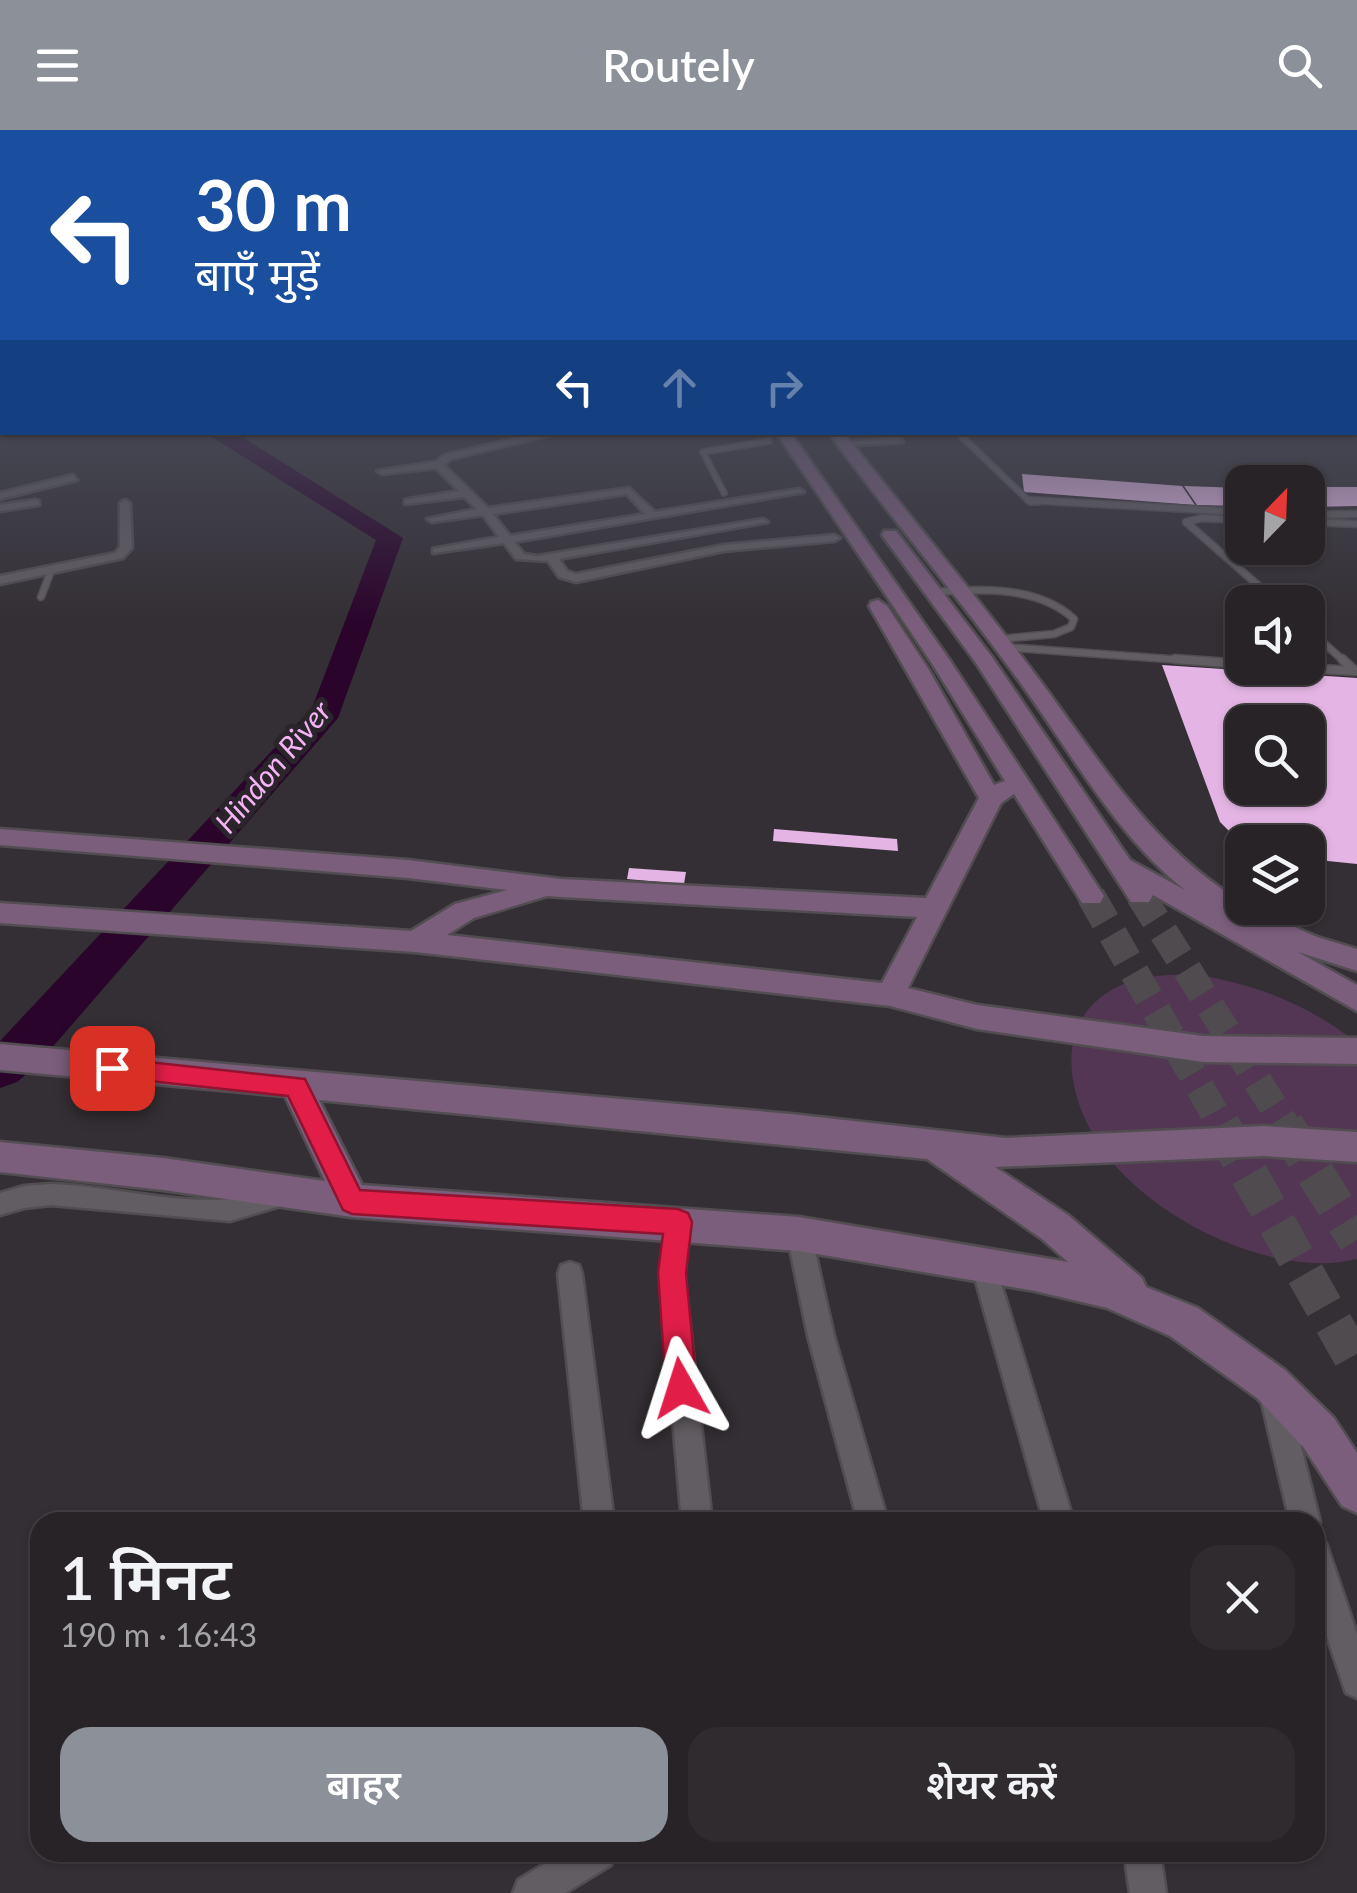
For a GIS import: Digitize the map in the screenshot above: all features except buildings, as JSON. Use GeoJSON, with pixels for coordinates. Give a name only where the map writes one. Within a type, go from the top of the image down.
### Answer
{"type":"FeatureCollection","features":[{"type":"Feature","properties":{"kind":"street"},"geometry":{"type":"LineString","coordinates":[[382,471],[438,465],[445,459]]}},
{"type":"Feature","properties":{"kind":"street"},"geometry":{"type":"LineString","coordinates":[[783,459],[798,492],[834,538],[920,670],[972,772],[991,798]]}},
{"type":"Feature","properties":{"kind":"street"},"geometry":{"type":"LineString","coordinates":[[789,459],[1019,782],[1091,896]]}},
{"type":"Feature","properties":{"kind":"street"},"geometry":{"type":"LineString","coordinates":[[833,459],[980,656],[1140,896]]}},
{"type":"Feature","properties":{"kind":"street"},"geometry":{"type":"LineString","coordinates":[[856,459],[1001,643],[1138,828],[1198,884],[1354,996]]}},
{"type":"Feature","properties":{"kind":"street"},"geometry":{"type":"LineString","coordinates":[[438,465],[485,511],[520,557],[551,556],[762,522]]}},
{"type":"Feature","properties":{"kind":"street"},"geometry":{"type":"LineString","coordinates":[[0,496],[73,478]]}},
{"type":"Feature","properties":{"kind":"street"},"geometry":{"type":"LineString","coordinates":[[432,519],[531,499],[632,492],[652,515]]}},
{"type":"Feature","properties":{"kind":"street"},"geometry":{"type":"LineString","coordinates":[[437,551],[798,492]]}},
{"type":"Feature","properties":{"kind":"street"},"geometry":{"type":"LineString","coordinates":[[409,502],[467,493]]}},
{"type":"Feature","properties":{"kind":"street"},"geometry":{"type":"LineString","coordinates":[[586,498],[606,522]]}},
{"type":"Feature","properties":{"kind":"street"},"geometry":{"type":"LineString","coordinates":[[531,499],[568,553]]}},
{"type":"Feature","properties":{"kind":"street"},"geometry":{"type":"LineString","coordinates":[[0,508],[35,503]]}},
{"type":"Feature","properties":{"kind":"street"},"geometry":{"type":"LineString","coordinates":[[0,580],[110,560],[124,552],[125,503]]}},
{"type":"Feature","properties":{"kind":"street"},"geometry":{"type":"LineString","coordinates":[[710,530],[724,548]]}},
{"type":"Feature","properties":{"kind":"street"},"geometry":{"type":"LineString","coordinates":[[551,556],[563,574],[576,578],[724,548],[834,538]]}},
{"type":"Feature","properties":{"kind":"street"},"geometry":{"type":"LineString","coordinates":[[980,656],[1022,671]]}},
{"type":"Feature","properties":{"kind":"street"},"geometry":{"type":"LineString","coordinates":[[890,995],[991,798],[1019,782]]}},
{"type":"Feature","properties":{"kind":"street"},"geometry":{"type":"LineString","coordinates":[[0,837],[344,864],[561,888],[937,908]]}},
{"type":"Feature","properties":{"kind":"street"},"geometry":{"type":"LineString","coordinates":[[1122,866],[1288,949],[1357,960]]}},
{"type":"Feature","properties":{"kind":"street"},"geometry":{"type":"LineString","coordinates":[[416,942],[466,912],[508,897],[561,888]]}},
{"type":"Feature","properties":{"kind":"street"},"geometry":{"type":"LineString","coordinates":[[0,913],[416,942],[890,995],[978,1017],[1202,1048],[1357,1051]]}},
{"type":"Feature","properties":{"kind":"street"},"geometry":{"type":"LineString","coordinates":[[0,1058],[1006,1153],[1264,1141],[1357,1147]]}},
{"type":"Feature","properties":{"kind":"street"},"geometry":{"type":"LineString","coordinates":[[296,1086],[352,1202]]}},
{"type":"Feature","properties":{"kind":"street"},"geometry":{"type":"LineString","coordinates":[[932,1144],[1055,1227],[1146,1306]]}},
{"type":"Feature","properties":{"kind":"street"},"geometry":{"type":"LineString","coordinates":[[0,1157],[163,1174],[352,1202],[678,1222],[799,1234],[983,1264],[1109,1290],[1184,1322],[1272,1384],[1319,1433],[1357,1491]]}},
{"type":"Feature","properties":{"kind":"street"},"geometry":{"type":"LineString","coordinates":[[0,1204],[30,1196],[131,1200],[229,1210],[288,1192]]}},
{"type":"Feature","properties":{"kind":"street"},"geometry":{"type":"LineString","coordinates":[[678,1222],[672,1273],[696,1512]]}},
{"type":"Feature","properties":{"kind":"street"},"geometry":{"type":"LineString","coordinates":[[799,1234],[822,1336],[870,1512]]}},
{"type":"Feature","properties":{"kind":"street"},"geometry":{"type":"LineString","coordinates":[[983,1264],[1056,1512]]}},
{"type":"Feature","properties":{"kind":"street"},"geometry":{"type":"LineString","coordinates":[[570,1274],[598,1512]]}},
{"type":"Feature","properties":{"kind":"street"},"geometry":{"type":"LineString","coordinates":[[1272,1384],[1303,1512]]}},
{"type":"Feature","properties":{"kind":"street"},"geometry":{"type":"LineString","coordinates":[[1325,1584],[1357,1682]]}},
{"type":"Feature","properties":{"kind":"street"},"geometry":{"type":"LineString","coordinates":[[531,1893],[582,1862]]}},
{"type":"Feature","properties":{"kind":"street"},"geometry":{"type":"LineString","coordinates":[[1143,1862],[1148,1893]]}},
{"type":"Feature","properties":{"kind":"lane"},"geometry":{"type":"LineString","coordinates":[[707,459],[724,493]]}},
{"type":"Feature","properties":{"kind":"lane"},"geometry":{"type":"LineString","coordinates":[[986,459],[1030,502],[1225,515]]}},
{"type":"Feature","properties":{"kind":"lane"},"geometry":{"type":"LineString","coordinates":[[1325,517],[1357,514]]}},
{"type":"Feature","properties":{"kind":"lane"},"geometry":{"type":"LineString","coordinates":[[1225,517],[1186,522],[1225,556]]}},
{"type":"Feature","properties":{"kind":"lane"},"geometry":{"type":"LineString","coordinates":[[1325,521],[1357,524]]}},
{"type":"Feature","properties":{"kind":"lane"},"geometry":{"type":"LineString","coordinates":[[1235,565],[1258,585]]}},
{"type":"Feature","properties":{"kind":"lane"},"geometry":{"type":"LineString","coordinates":[[42,597],[51,570]]}},
{"type":"Feature","properties":{"kind":"lane"},"geometry":{"type":"LineString","coordinates":[[932,592],[959,590],[1039,598],[1065,608],[1074,618],[1072,628],[1001,643]]}},
{"type":"Feature","properties":{"kind":"lane"},"geometry":{"type":"LineString","coordinates":[[1001,643],[1225,663]]}},
{"type":"Feature","properties":{"kind":"lane"},"geometry":{"type":"LineString","coordinates":[[1325,644],[1356,671]]}},
{"type":"Feature","properties":{"kind":"lane"},"geometry":{"type":"LineString","coordinates":[[1325,669],[1356,671]]}},
{"type":"Feature","properties":{"kind":"shaded area"},"geometry":{"type":"Polygon","coordinates":[[[1193,974],[1280,998],[1319,1017],[1357,1043],[1357,1259],[1326,1263],[1292,1261],[1224,1241],[1191,1225],[1134,1185],[1097,1142],[1076,1094],[1072,1069],[1073,1044],[1080,1022],[1095,1002],[1128,982],[1193,974]]]}},
{"type":"Feature","properties":{"kind":"waterway","name":"Hindon River"},"geometry":{"type":"LineString","coordinates":[[0,1068],[20,1052],[327,711],[390,538],[264,459]]}},
{"type":"Feature","properties":{"kind":"tunnel"},"geometry":{"type":"LineString","coordinates":[[1140,895],[1287,1128]]}},
{"type":"Feature","properties":{"kind":"tunnel"},"geometry":{"type":"LineString","coordinates":[[1091,896],[1223,1128]]}},
{"type":"Feature","properties":{"kind":"tunnel"},"geometry":{"type":"LineString","coordinates":[[1221,1125],[1357,1365]]}},
{"type":"Feature","properties":{"kind":"tunnel"},"geometry":{"type":"LineString","coordinates":[[1285,1125],[1357,1240]]}},
{"type":"Feature","properties":{"kind":"route"},"geometry":{"type":"LineString","coordinates":[[112,1068],[296,1086],[352,1202],[678,1222],[672,1273],[681,1388]]}}]}
